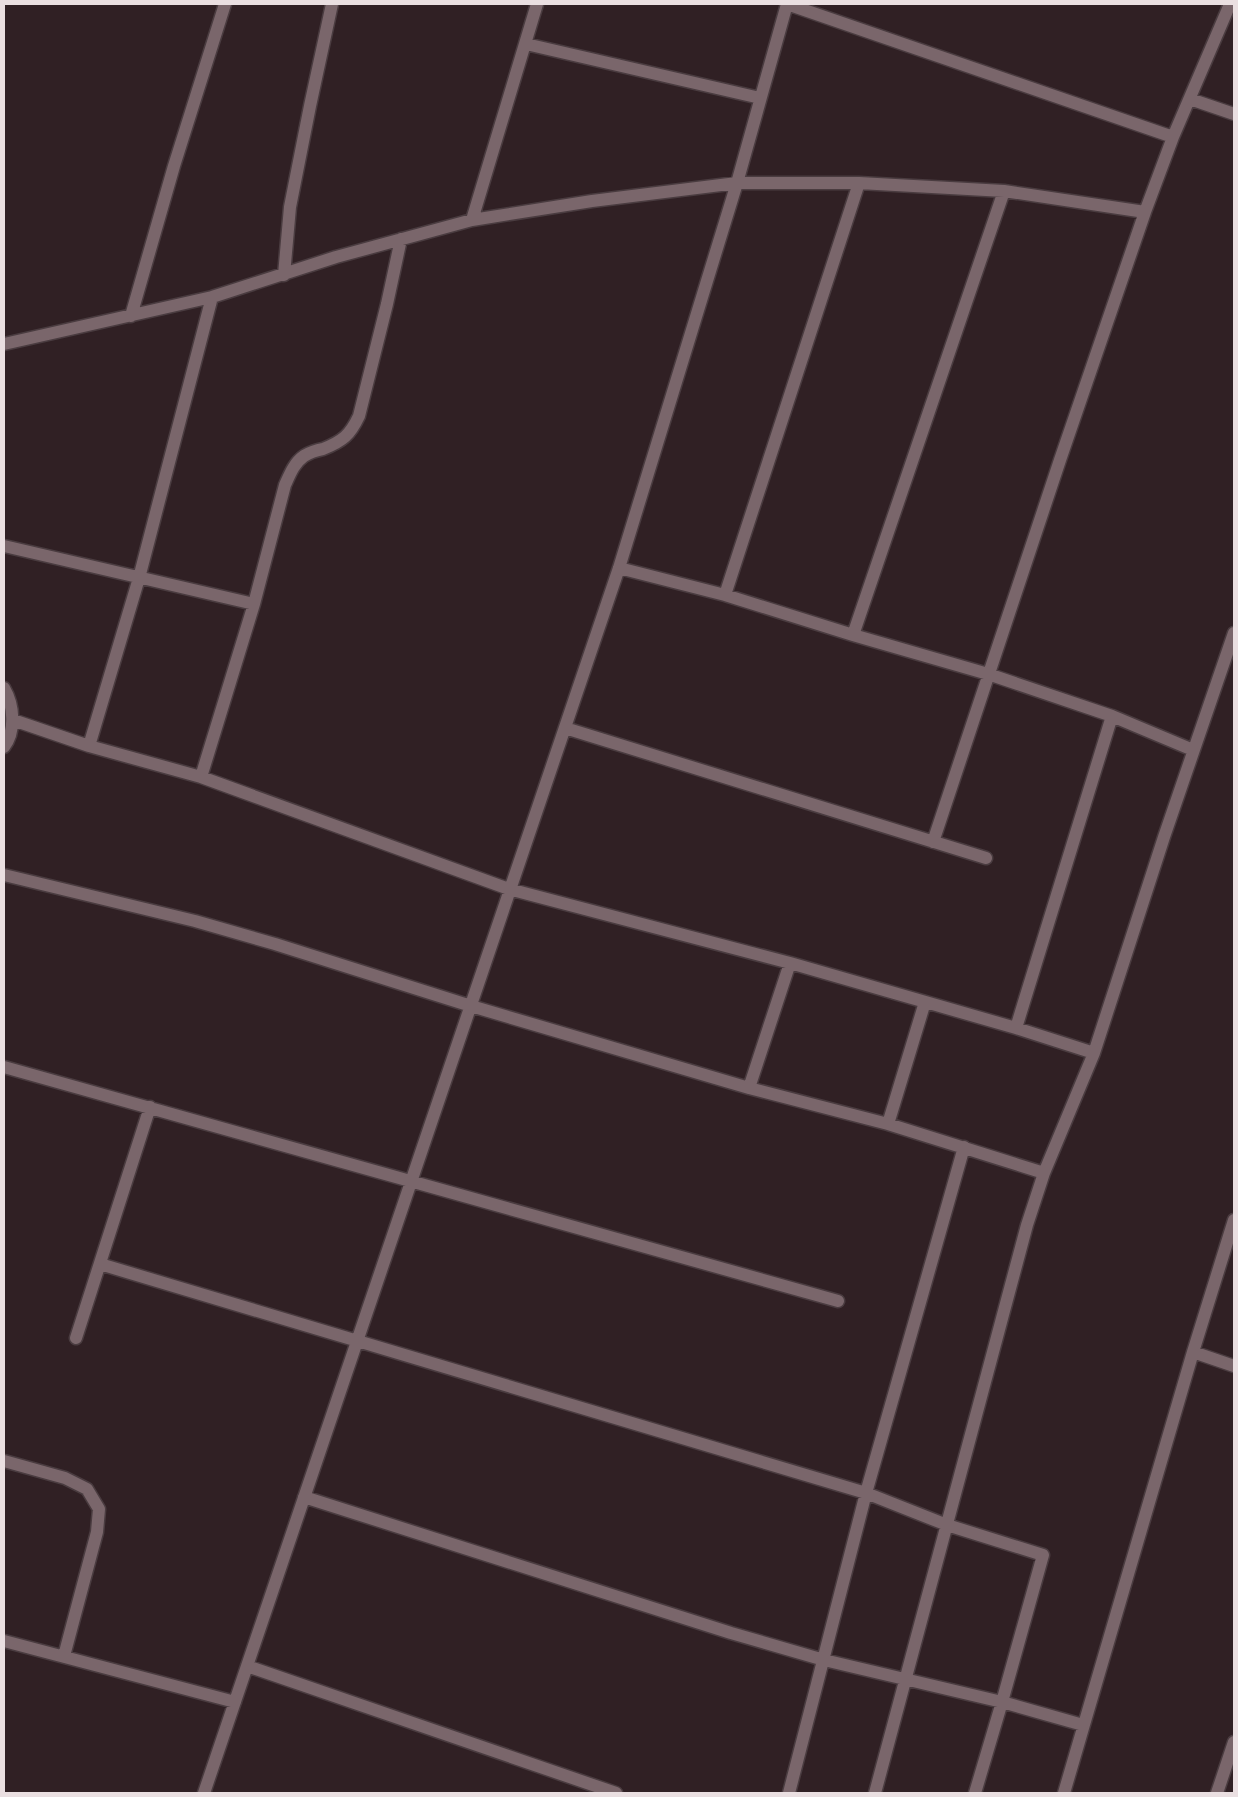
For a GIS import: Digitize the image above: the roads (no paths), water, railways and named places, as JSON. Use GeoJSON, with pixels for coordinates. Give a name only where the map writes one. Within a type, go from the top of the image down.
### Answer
{"type":"FeatureCollection","features":[{"type":"Feature","properties":{"kind":"street"},"geometry":{"type":"LineString","coordinates":[[131,316],[174,166],[225,4]]}},
{"type":"Feature","properties":{"kind":"street"},"geometry":{"type":"LineString","coordinates":[[284,275],[290,207],[332,4]]}},
{"type":"Feature","properties":{"kind":"street"},"geometry":{"type":"LineString","coordinates":[[472,220],[537,4]]}},
{"type":"Feature","properties":{"kind":"street"},"geometry":{"type":"LineString","coordinates":[[204,1793],[619,568],[737,182],[787,4],[1173,137]]}},
{"type":"Feature","properties":{"kind":"street"},"geometry":{"type":"LineString","coordinates":[[933,842],[1145,212],[1173,137],[1230,4]]}},
{"type":"Feature","properties":{"kind":"street"},"geometry":{"type":"LineString","coordinates":[[526,44],[760,98]]}},
{"type":"Feature","properties":{"kind":"street"},"geometry":{"type":"LineString","coordinates":[[1190,99],[1234,114]]}},
{"type":"Feature","properties":{"kind":"street"},"geometry":{"type":"LineString","coordinates":[[4,344],[212,297],[336,257],[472,220],[592,201],[737,182],[859,183],[1004,191],[1145,212]]}},
{"type":"Feature","properties":{"kind":"street"},"geometry":{"type":"LineString","coordinates":[[725,595],[859,183]]}},
{"type":"Feature","properties":{"kind":"street"},"geometry":{"type":"LineString","coordinates":[[853,635],[1004,191]]}},
{"type":"Feature","properties":{"kind":"street"},"geometry":{"type":"LineString","coordinates":[[201,777],[254,604],[285,485],[293,467],[305,456],[336,444],[346,437],[359,416],[387,304],[400,239]]}},
{"type":"Feature","properties":{"kind":"street"},"geometry":{"type":"LineString","coordinates":[[89,746],[139,578],[212,297]]}},
{"type":"Feature","properties":{"kind":"street"},"geometry":{"type":"LineString","coordinates":[[4,546],[254,604]]}},
{"type":"Feature","properties":{"kind":"street"},"geometry":{"type":"LineString","coordinates":[[619,568],[725,595],[988,674],[1112,716],[1193,750]]}},
{"type":"Feature","properties":{"kind":"street"},"geometry":{"type":"LineString","coordinates":[[876,1793],[1027,1225],[1044,1172],[1094,1054],[1193,750],[1234,633]]}},
{"type":"Feature","properties":{"kind":"street"},"geometry":{"type":"LineString","coordinates":[[4,688],[9,697],[13,720],[4,747]]}},
{"type":"Feature","properties":{"kind":"street"},"geometry":{"type":"LineString","coordinates":[[1016,1028],[1112,716]]}},
{"type":"Feature","properties":{"kind":"street"},"geometry":{"type":"LineString","coordinates":[[13,720],[89,746],[201,777],[509,889],[790,963],[1016,1028],[1094,1054]]}},
{"type":"Feature","properties":{"kind":"street"},"geometry":{"type":"LineString","coordinates":[[565,728],[986,858]]}},
{"type":"Feature","properties":{"kind":"street"},"geometry":{"type":"LineString","coordinates":[[4,876],[195,921],[275,944],[471,1006],[749,1088],[888,1124],[1044,1172]]}},
{"type":"Feature","properties":{"kind":"street"},"geometry":{"type":"LineString","coordinates":[[749,1088],[790,963]]}},
{"type":"Feature","properties":{"kind":"street"},"geometry":{"type":"LineString","coordinates":[[888,1124],[925,1002]]}},
{"type":"Feature","properties":{"kind":"street"},"geometry":{"type":"LineString","coordinates":[[4,1067],[838,1301]]}},
{"type":"Feature","properties":{"kind":"street"},"geometry":{"type":"LineString","coordinates":[[76,1338],[150,1107]]}},
{"type":"Feature","properties":{"kind":"street"},"geometry":{"type":"LineString","coordinates":[[789,1793],[866,1493],[964,1147]]}},
{"type":"Feature","properties":{"kind":"street"},"geometry":{"type":"LineString","coordinates":[[1064,1793],[1193,1352],[1234,1220]]}},
{"type":"Feature","properties":{"kind":"street"},"geometry":{"type":"LineString","coordinates":[[100,1264],[866,1493],[947,1524],[1043,1555],[975,1793]]}},
{"type":"Feature","properties":{"kind":"street"},"geometry":{"type":"LineString","coordinates":[[1193,1352],[1234,1366]]}},
{"type":"Feature","properties":{"kind":"street"},"geometry":{"type":"LineString","coordinates":[[4,1461],[65,1478],[87,1489],[99,1509],[97,1532],[64,1656]]}},
{"type":"Feature","properties":{"kind":"street"},"geometry":{"type":"LineString","coordinates":[[304,1497],[731,1633],[824,1660],[1002,1702],[1083,1725]]}},
{"type":"Feature","properties":{"kind":"street"},"geometry":{"type":"LineString","coordinates":[[4,1641],[235,1702]]}},
{"type":"Feature","properties":{"kind":"street"},"geometry":{"type":"LineString","coordinates":[[247,1666],[616,1793]]}},
{"type":"Feature","properties":{"kind":"street"},"geometry":{"type":"LineString","coordinates":[[1217,1793],[1234,1742]]}}]}
